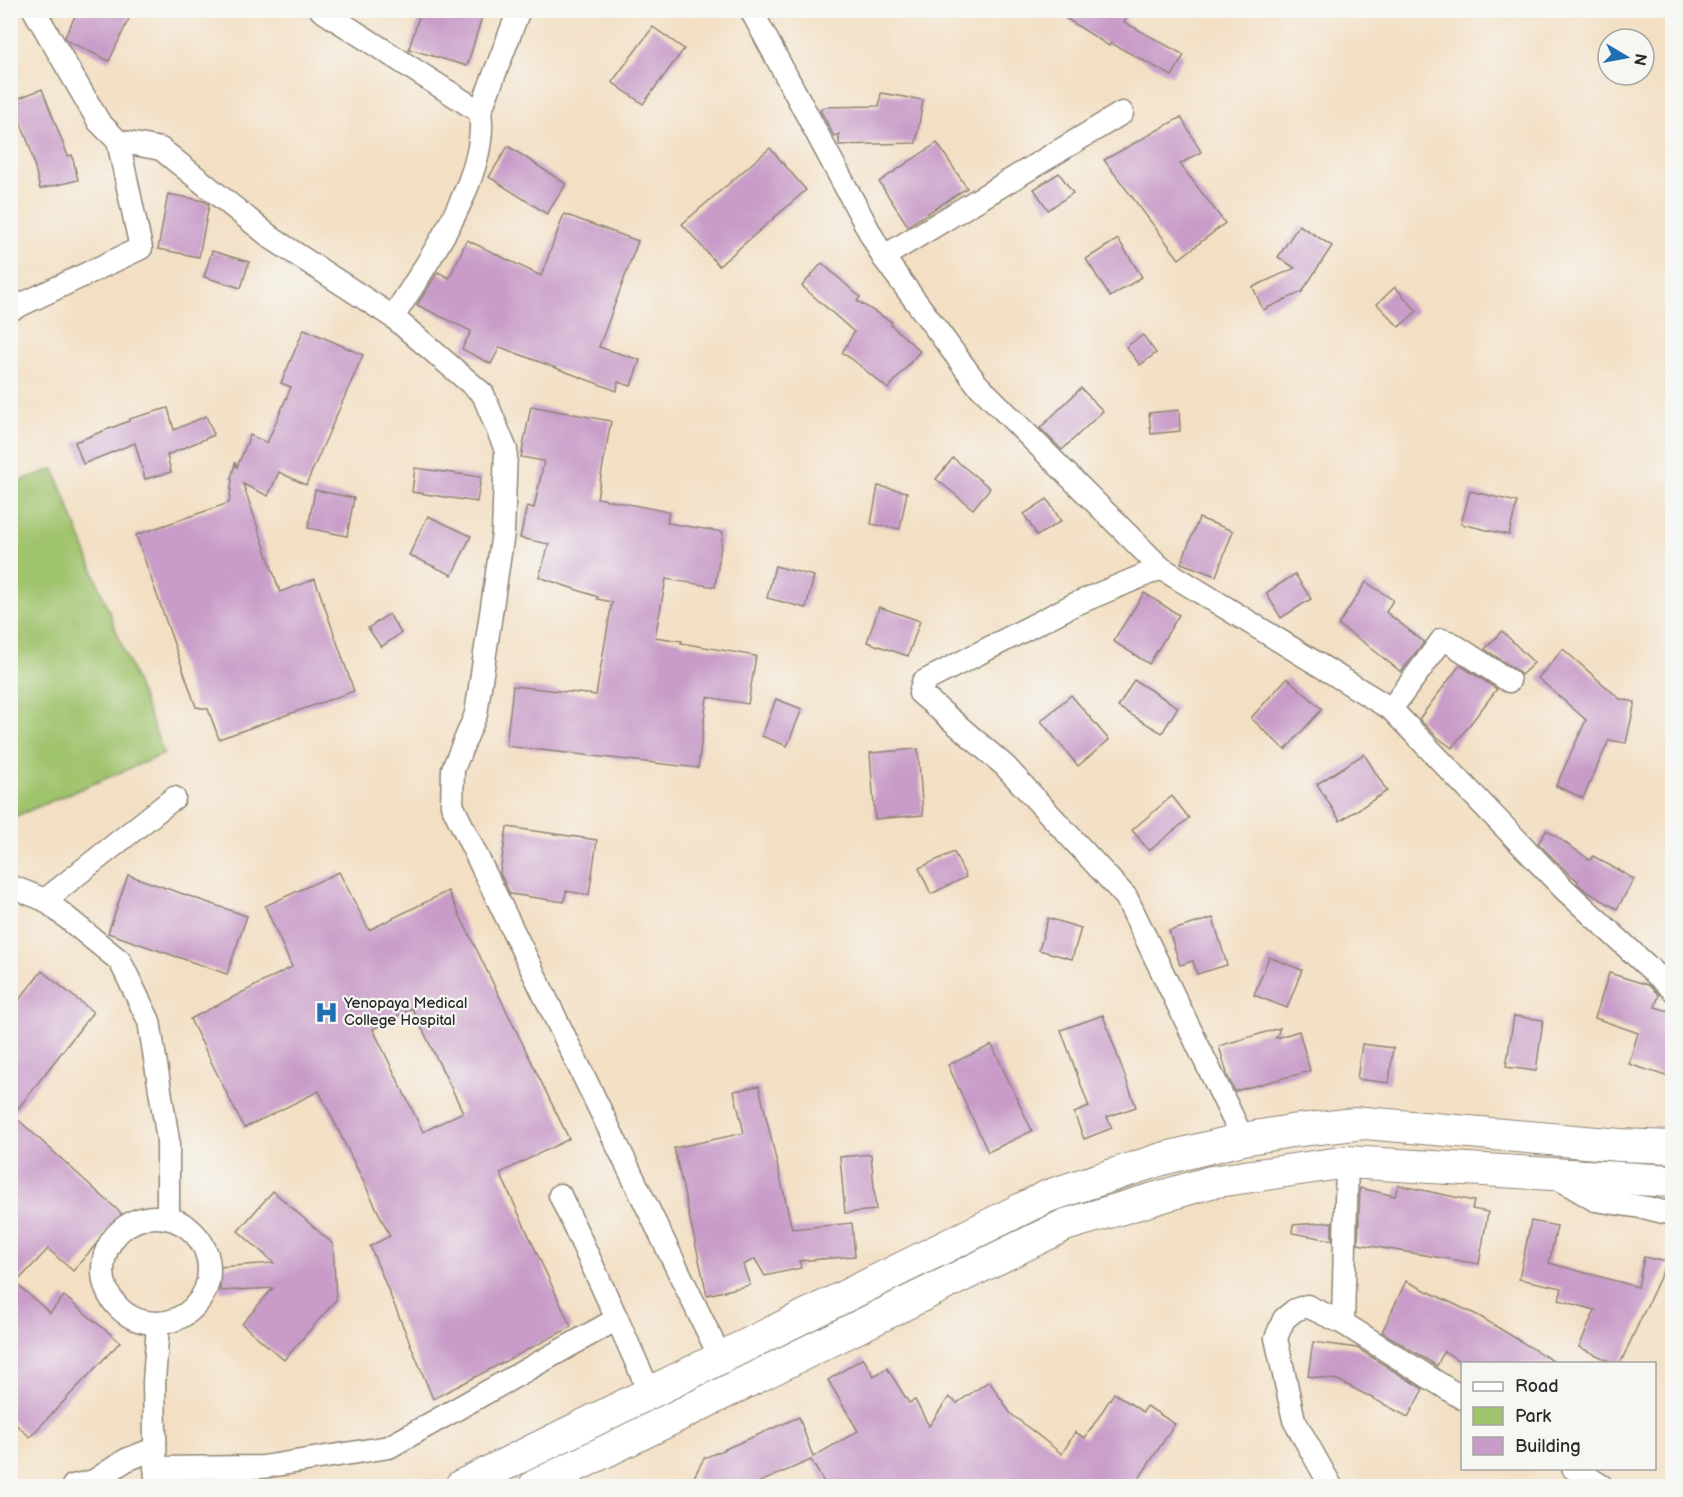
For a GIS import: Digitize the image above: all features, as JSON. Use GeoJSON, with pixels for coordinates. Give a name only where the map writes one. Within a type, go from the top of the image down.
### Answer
{"type":"FeatureCollection","features":[{"type":"Feature","properties":{"kind":"main road"},"geometry":{"type":"LineString","coordinates":[[460,1486],[504,1477],[650,1393],[1048,1196],[1162,1159],[1243,1138],[1365,1123],[1672,1148]]}},
{"type":"Feature","properties":{"kind":"main road"},"geometry":{"type":"LineString","coordinates":[[535,1486],[1065,1225],[1211,1182],[1347,1162],[1672,1181]]}},
{"type":"Feature","properties":{"kind":"street"},"geometry":{"type":"LineString","coordinates":[[10,310],[141,248],[118,141],[99,122],[34,10]]}},
{"type":"Feature","properties":{"kind":"street"},"geometry":{"type":"LineString","coordinates":[[321,10],[480,112]]}},
{"type":"Feature","properties":{"kind":"street"},"geometry":{"type":"LineString","coordinates":[[393,316],[435,251],[457,210],[478,156],[482,125],[480,112],[519,10]]}},
{"type":"Feature","properties":{"kind":"street"},"geometry":{"type":"LineString","coordinates":[[751,10],[883,256],[977,384],[1161,568],[1392,709],[1564,889],[1672,990]]}},
{"type":"Feature","properties":{"kind":"street"},"geometry":{"type":"LineString","coordinates":[[883,256],[1122,113]]}},
{"type":"Feature","properties":{"kind":"street"},"geometry":{"type":"LineString","coordinates":[[118,141],[161,149],[273,239],[393,316],[483,394],[506,450],[503,533],[476,714],[453,769],[452,805],[721,1359]]}},
{"type":"Feature","properties":{"kind":"street"},"geometry":{"type":"LineString","coordinates":[[1161,568],[1073,604],[923,682],[920,693],[1005,766],[1126,897],[1243,1138]]}},
{"type":"Feature","properties":{"kind":"street"},"geometry":{"type":"LineString","coordinates":[[1392,709],[1442,640],[1451,643],[1509,681]]}},
{"type":"Feature","properties":{"kind":"street"},"geometry":{"type":"LineString","coordinates":[[45,900],[174,798]]}},
{"type":"Feature","properties":{"kind":"street"},"geometry":{"type":"LineString","coordinates":[[10,886],[45,900],[120,961],[149,1020],[168,1140],[168,1218]]}},
{"type":"Feature","properties":{"kind":"street"},"geometry":{"type":"LineString","coordinates":[[1343,1323],[1347,1162]]}},
{"type":"Feature","properties":{"kind":"street"},"geometry":{"type":"LineString","coordinates":[[1552,1174],[1595,1200],[1672,1214]]}},
{"type":"Feature","properties":{"kind":"street"},"geometry":{"type":"LineString","coordinates":[[560,1195],[650,1393]]}},
{"type":"Feature","properties":{"kind":"street"},"geometry":{"type":"LineString","coordinates":[[151,1216],[168,1218],[183,1224],[197,1235],[206,1251],[210,1269],[207,1288],[198,1304],[184,1316],[158,1324],[148,1324],[130,1318],[116,1306],[107,1292],[102,1275],[104,1259],[110,1243],[121,1230],[135,1221],[151,1216]]}},
{"type":"Feature","properties":{"kind":"street"},"geometry":{"type":"LineString","coordinates":[[1331,1486],[1294,1420],[1276,1338],[1284,1319],[1295,1311],[1307,1306],[1343,1323],[1461,1397]]}},
{"type":"Feature","properties":{"kind":"street"},"geometry":{"type":"LineString","coordinates":[[73,1486],[94,1481],[126,1460],[155,1468],[263,1467],[389,1447],[617,1319]]}},
{"type":"Feature","properties":{"kind":"street"},"geometry":{"type":"LineString","coordinates":[[155,1468],[154,1382],[158,1324]]}},
{"type":"Feature","properties":{"kind":"street"},"geometry":{"type":"LineString","coordinates":[[1576,1470],[1602,1486]]}},
{"type":"Feature","properties":{"kind":"green space"},"geometry":{"type":"Polygon","coordinates":[[[54,469],[164,754],[11,818],[11,484],[54,469]]]}},
{"type":"Feature","properties":{"kind":"building"},"geometry":{"type":"Polygon","coordinates":[[[78,10],[133,10],[109,61],[68,41],[65,37],[78,10]]]}},
{"type":"Feature","properties":{"kind":"building"},"geometry":{"type":"Polygon","coordinates":[[[421,10],[484,10],[467,66],[409,49],[421,10]]]}},
{"type":"Feature","properties":{"kind":"building"},"geometry":{"type":"Polygon","coordinates":[[[1053,10],[1131,10],[1124,22],[1184,55],[1172,76],[1111,43],[1109,46],[1053,10]]]}},
{"type":"Feature","properties":{"kind":"building"},"geometry":{"type":"Polygon","coordinates":[[[653,27],[684,49],[643,104],[612,82],[653,27]]]}},
{"type":"Feature","properties":{"kind":"building"},"geometry":{"type":"Polygon","coordinates":[[[42,89],[68,156],[72,155],[78,180],[40,189],[30,147],[12,101],[42,89]]]}},
{"type":"Feature","properties":{"kind":"building"},"geometry":{"type":"Polygon","coordinates":[[[881,93],[923,100],[916,143],[839,145],[839,134],[834,136],[820,110],[825,107],[879,106],[881,93]]]}},
{"type":"Feature","properties":{"kind":"building"},"geometry":{"type":"Polygon","coordinates":[[[1181,117],[1201,152],[1180,164],[1225,223],[1179,259],[1104,160],[1181,117]]]}},
{"type":"Feature","properties":{"kind":"building"},"geometry":{"type":"Polygon","coordinates":[[[937,143],[967,188],[908,226],[879,182],[937,143]]]}},
{"type":"Feature","properties":{"kind":"building"},"geometry":{"type":"Polygon","coordinates":[[[508,146],[566,184],[547,214],[489,177],[508,146]]]}},
{"type":"Feature","properties":{"kind":"building"},"geometry":{"type":"Polygon","coordinates":[[[770,148],[806,190],[719,266],[682,224],[770,148]]]}},
{"type":"Feature","properties":{"kind":"building"},"geometry":{"type":"Polygon","coordinates":[[[1059,173],[1073,193],[1048,210],[1034,189],[1059,173]]]}},
{"type":"Feature","properties":{"kind":"building"},"geometry":{"type":"Polygon","coordinates":[[[168,194],[204,201],[209,205],[199,257],[158,249],[168,194]]]}},
{"type":"Feature","properties":{"kind":"building"},"geometry":{"type":"Polygon","coordinates":[[[564,214],[638,241],[599,347],[640,360],[631,386],[618,382],[617,391],[500,347],[491,364],[462,349],[471,331],[417,305],[438,272],[449,278],[467,240],[541,276],[564,214]]]}},
{"type":"Feature","properties":{"kind":"building"},"geometry":{"type":"Polygon","coordinates":[[[1299,225],[1332,246],[1302,292],[1263,310],[1253,287],[1295,268],[1278,257],[1299,225]]]}},
{"type":"Feature","properties":{"kind":"building"},"geometry":{"type":"Polygon","coordinates":[[[1118,239],[1142,277],[1110,297],[1086,259],[1118,239]]]}},
{"type":"Feature","properties":{"kind":"building"},"geometry":{"type":"Polygon","coordinates":[[[212,251],[249,262],[241,288],[204,277],[212,251]]]}},
{"type":"Feature","properties":{"kind":"building"},"geometry":{"type":"Polygon","coordinates":[[[822,263],[860,297],[857,301],[892,322],[891,325],[920,351],[888,389],[842,353],[854,332],[802,286],[822,263]]]}},
{"type":"Feature","properties":{"kind":"building"},"geometry":{"type":"Polygon","coordinates":[[[1395,287],[1417,311],[1399,327],[1377,304],[1395,287]]]}},
{"type":"Feature","properties":{"kind":"building"},"geometry":{"type":"Polygon","coordinates":[[[304,329],[363,355],[306,485],[279,472],[268,496],[243,484],[280,592],[315,579],[354,691],[219,739],[208,709],[196,707],[136,535],[229,503],[235,463],[237,467],[250,435],[267,443],[291,387],[281,383],[304,329]]]}},
{"type":"Feature","properties":{"kind":"building"},"geometry":{"type":"Polygon","coordinates":[[[1143,335],[1156,353],[1140,365],[1126,347],[1143,335]]]}},
{"type":"Feature","properties":{"kind":"building"},"geometry":{"type":"Polygon","coordinates":[[[1081,388],[1103,411],[1062,450],[1040,428],[1081,388]]]}},
{"type":"Feature","properties":{"kind":"building"},"geometry":{"type":"Polygon","coordinates":[[[531,406],[611,421],[597,498],[669,512],[667,523],[723,532],[715,587],[666,579],[655,637],[756,656],[748,704],[707,697],[698,768],[506,746],[513,686],[596,695],[612,602],[597,599],[598,597],[539,577],[549,544],[520,538],[527,506],[534,508],[544,461],[521,457],[531,406]]]}},
{"type":"Feature","properties":{"kind":"building"},"geometry":{"type":"Polygon","coordinates":[[[168,408],[174,430],[206,416],[214,435],[167,455],[171,472],[145,479],[135,443],[83,464],[75,442],[129,421],[129,419],[168,408]]]}},
{"type":"Feature","properties":{"kind":"building"},"geometry":{"type":"Polygon","coordinates":[[[1179,410],[1180,431],[1151,434],[1149,413],[1179,410]]]}},
{"type":"Feature","properties":{"kind":"building"},"geometry":{"type":"Polygon","coordinates":[[[953,458],[990,488],[973,509],[936,479],[953,458]]]}},
{"type":"Feature","properties":{"kind":"building"},"geometry":{"type":"Polygon","coordinates":[[[415,468],[481,477],[477,502],[412,492],[415,468]]]}},
{"type":"Feature","properties":{"kind":"building"},"geometry":{"type":"Polygon","coordinates":[[[878,486],[907,492],[900,529],[871,524],[878,486]]]}},
{"type":"Feature","properties":{"kind":"building"},"geometry":{"type":"Polygon","coordinates":[[[315,490],[354,498],[347,536],[308,528],[315,490]]]}},
{"type":"Feature","properties":{"kind":"building"},"geometry":{"type":"Polygon","coordinates":[[[1470,491],[1517,502],[1509,535],[1461,524],[1470,491]]]}},
{"type":"Feature","properties":{"kind":"building"},"geometry":{"type":"Polygon","coordinates":[[[1047,499],[1061,521],[1037,536],[1024,514],[1047,499]]]}},
{"type":"Feature","properties":{"kind":"building"},"geometry":{"type":"Polygon","coordinates":[[[428,516],[471,536],[452,575],[409,555],[428,516]]]}},
{"type":"Feature","properties":{"kind":"building"},"geometry":{"type":"Polygon","coordinates":[[[1199,518],[1233,531],[1216,576],[1181,563],[1199,518]]]}},
{"type":"Feature","properties":{"kind":"building"},"geometry":{"type":"Polygon","coordinates":[[[775,566],[814,576],[806,608],[767,598],[775,566]]]}},
{"type":"Feature","properties":{"kind":"building"},"geometry":{"type":"Polygon","coordinates":[[[1295,574],[1311,599],[1281,618],[1266,593],[1295,574]]]}},
{"type":"Feature","properties":{"kind":"building"},"geometry":{"type":"Polygon","coordinates":[[[1366,582],[1393,600],[1386,612],[1424,642],[1401,672],[1338,625],[1366,582]]]}},
{"type":"Feature","properties":{"kind":"building"},"geometry":{"type":"Polygon","coordinates":[[[1144,593],[1179,615],[1149,664],[1113,641],[1144,593]]]}},
{"type":"Feature","properties":{"kind":"building"},"geometry":{"type":"Polygon","coordinates":[[[879,607],[920,621],[908,656],[867,642],[879,607]]]}},
{"type":"Feature","properties":{"kind":"building"},"geometry":{"type":"Polygon","coordinates":[[[389,614],[401,633],[381,647],[368,628],[389,614]]]}},
{"type":"Feature","properties":{"kind":"building"},"geometry":{"type":"Polygon","coordinates":[[[1502,631],[1534,663],[1521,675],[1485,649],[1502,631]]]}},
{"type":"Feature","properties":{"kind":"building"},"geometry":{"type":"Polygon","coordinates":[[[1563,649],[1620,699],[1635,702],[1626,743],[1609,740],[1583,798],[1556,786],[1586,720],[1538,678],[1563,649]]]}},
{"type":"Feature","properties":{"kind":"building"},"geometry":{"type":"Polygon","coordinates":[[[1460,665],[1497,689],[1452,748],[1419,719],[1460,665]]]}},
{"type":"Feature","properties":{"kind":"building"},"geometry":{"type":"Polygon","coordinates":[[[1287,678],[1322,709],[1285,750],[1251,718],[1287,678]]]}},
{"type":"Feature","properties":{"kind":"building"},"geometry":{"type":"Polygon","coordinates":[[[1134,680],[1178,707],[1162,733],[1118,707],[1134,680]]]}},
{"type":"Feature","properties":{"kind":"building"},"geometry":{"type":"Polygon","coordinates":[[[1071,695],[1109,740],[1078,766],[1041,721],[1071,695]]]}},
{"type":"Feature","properties":{"kind":"building"},"geometry":{"type":"Polygon","coordinates":[[[776,699],[802,709],[787,746],[762,736],[776,699]]]}},
{"type":"Feature","properties":{"kind":"building"},"geometry":{"type":"Polygon","coordinates":[[[918,749],[923,815],[875,819],[870,753],[918,749]]]}},
{"type":"Feature","properties":{"kind":"building"},"geometry":{"type":"Polygon","coordinates":[[[1364,754],[1387,791],[1340,821],[1317,784],[1364,754]]]}},
{"type":"Feature","properties":{"kind":"building"},"geometry":{"type":"Polygon","coordinates":[[[1172,796],[1189,818],[1149,851],[1132,830],[1172,796]]]}},
{"type":"Feature","properties":{"kind":"building"},"geometry":{"type":"Polygon","coordinates":[[[507,827],[597,840],[589,895],[566,891],[564,902],[510,894],[500,873],[507,827]]]}},
{"type":"Feature","properties":{"kind":"building"},"geometry":{"type":"Polygon","coordinates":[[[1547,830],[1590,860],[1593,856],[1634,879],[1617,909],[1586,891],[1538,843],[1547,830]]]}},
{"type":"Feature","properties":{"kind":"building"},"geometry":{"type":"Polygon","coordinates":[[[954,852],[966,877],[931,894],[919,868],[954,852]]]}},
{"type":"Feature","properties":{"kind":"building"},"geometry":{"type":"Polygon","coordinates":[[[339,872],[369,930],[448,891],[569,1139],[500,1173],[571,1327],[433,1399],[370,1246],[390,1236],[319,1091],[244,1128],[190,1019],[292,967],[265,906],[339,872]],[[412,1008],[373,1029],[423,1132],[463,1112],[412,1008]]]}},
{"type":"Feature","properties":{"kind":"building"},"geometry":{"type":"Polygon","coordinates":[[[128,875],[247,916],[227,974],[108,933],[128,875]]]}},
{"type":"Feature","properties":{"kind":"building"},"geometry":{"type":"Polygon","coordinates":[[[1048,918],[1081,928],[1072,959],[1039,950],[1048,918]]]}},
{"type":"Feature","properties":{"kind":"building"},"geometry":{"type":"Polygon","coordinates":[[[1213,918],[1227,965],[1197,974],[1193,961],[1180,965],[1169,931],[1213,918]]]}},
{"type":"Feature","properties":{"kind":"building"},"geometry":{"type":"Polygon","coordinates":[[[1269,957],[1302,970],[1287,1008],[1254,995],[1269,957]]]}},
{"type":"Feature","properties":{"kind":"building"},"geometry":{"type":"Polygon","coordinates":[[[42,971],[93,1012],[13,1115],[122,1214],[73,1271],[48,1249],[16,1283],[50,1313],[64,1296],[120,1342],[30,1437],[10,1419],[10,1011],[42,971]]]}},
{"type":"Feature","properties":{"kind":"building"},"geometry":{"type":"Polygon","coordinates":[[[1609,973],[1648,985],[1659,995],[1655,1007],[1672,1012],[1672,1078],[1629,1064],[1638,1033],[1595,1018],[1609,973]]]}},
{"type":"Feature","properties":{"kind":"building"},"geometry":{"type":"Polygon","coordinates":[[[1103,1015],[1136,1107],[1107,1117],[1112,1128],[1084,1139],[1074,1113],[1089,1107],[1061,1030],[1103,1015]]]}},
{"type":"Feature","properties":{"kind":"building"},"geometry":{"type":"Polygon","coordinates":[[[1514,1016],[1543,1020],[1536,1071],[1506,1067],[1514,1016]]]}},
{"type":"Feature","properties":{"kind":"building"},"geometry":{"type":"Polygon","coordinates":[[[1280,1028],[1276,1038],[1299,1031],[1310,1071],[1235,1091],[1228,1077],[1219,1046],[1280,1028]]]}},
{"type":"Feature","properties":{"kind":"building"},"geometry":{"type":"Polygon","coordinates":[[[1362,1044],[1393,1048],[1389,1083],[1357,1079],[1362,1044]]]}},
{"type":"Feature","properties":{"kind":"building"},"geometry":{"type":"Polygon","coordinates":[[[992,1045],[1032,1131],[988,1152],[948,1065],[992,1045]]]}},
{"type":"Feature","properties":{"kind":"building"},"geometry":{"type":"Polygon","coordinates":[[[759,1086],[792,1229],[852,1223],[855,1256],[799,1261],[801,1268],[765,1276],[755,1259],[743,1265],[750,1285],[707,1295],[674,1148],[744,1133],[734,1091],[759,1086]]]}},
{"type":"Feature","properties":{"kind":"building"},"geometry":{"type":"Polygon","coordinates":[[[871,1154],[876,1210],[845,1213],[840,1157],[871,1154]]]}},
{"type":"Feature","properties":{"kind":"building"},"geometry":{"type":"Polygon","coordinates":[[[1398,1185],[1474,1201],[1472,1209],[1488,1212],[1479,1264],[1358,1244],[1360,1188],[1395,1196],[1398,1185]]]}},
{"type":"Feature","properties":{"kind":"building"},"geometry":{"type":"Polygon","coordinates":[[[273,1191],[333,1244],[336,1300],[284,1360],[242,1324],[273,1288],[220,1291],[219,1267],[274,1263],[238,1231],[273,1191]]]}},
{"type":"Feature","properties":{"kind":"building"},"geometry":{"type":"Polygon","coordinates":[[[1531,1221],[1557,1226],[1549,1263],[1638,1287],[1644,1257],[1667,1262],[1621,1362],[1612,1362],[1579,1347],[1595,1310],[1559,1300],[1562,1288],[1519,1279],[1531,1221]]]}},
{"type":"Feature","properties":{"kind":"building"},"geometry":{"type":"Polygon","coordinates":[[[1332,1222],[1332,1240],[1292,1233],[1293,1225],[1332,1222]]]}},
{"type":"Feature","properties":{"kind":"building"},"geometry":{"type":"Polygon","coordinates":[[[1406,1281],[1479,1316],[1555,1362],[1461,1362],[1444,1351],[1437,1366],[1382,1332],[1406,1281]]]}},
{"type":"Feature","properties":{"kind":"building"},"geometry":{"type":"Polygon","coordinates":[[[1313,1342],[1357,1348],[1423,1389],[1408,1417],[1338,1380],[1308,1376],[1313,1342]]]}},
{"type":"Feature","properties":{"kind":"building"},"geometry":{"type":"Polygon","coordinates":[[[863,1358],[874,1376],[887,1368],[909,1403],[915,1400],[929,1426],[949,1397],[957,1403],[989,1381],[1011,1414],[1062,1454],[1075,1432],[1085,1438],[1114,1393],[1143,1412],[1147,1406],[1175,1424],[1134,1486],[826,1486],[811,1460],[751,1486],[712,1486],[694,1477],[704,1458],[799,1417],[813,1457],[858,1431],[828,1380],[863,1358]]]}},
{"type":"Feature","properties":{"kind":"place","name":"Yenopaya Medical College Hospital"},"geometry":{"type":"Point","coordinates":[326,1012]}}]}
